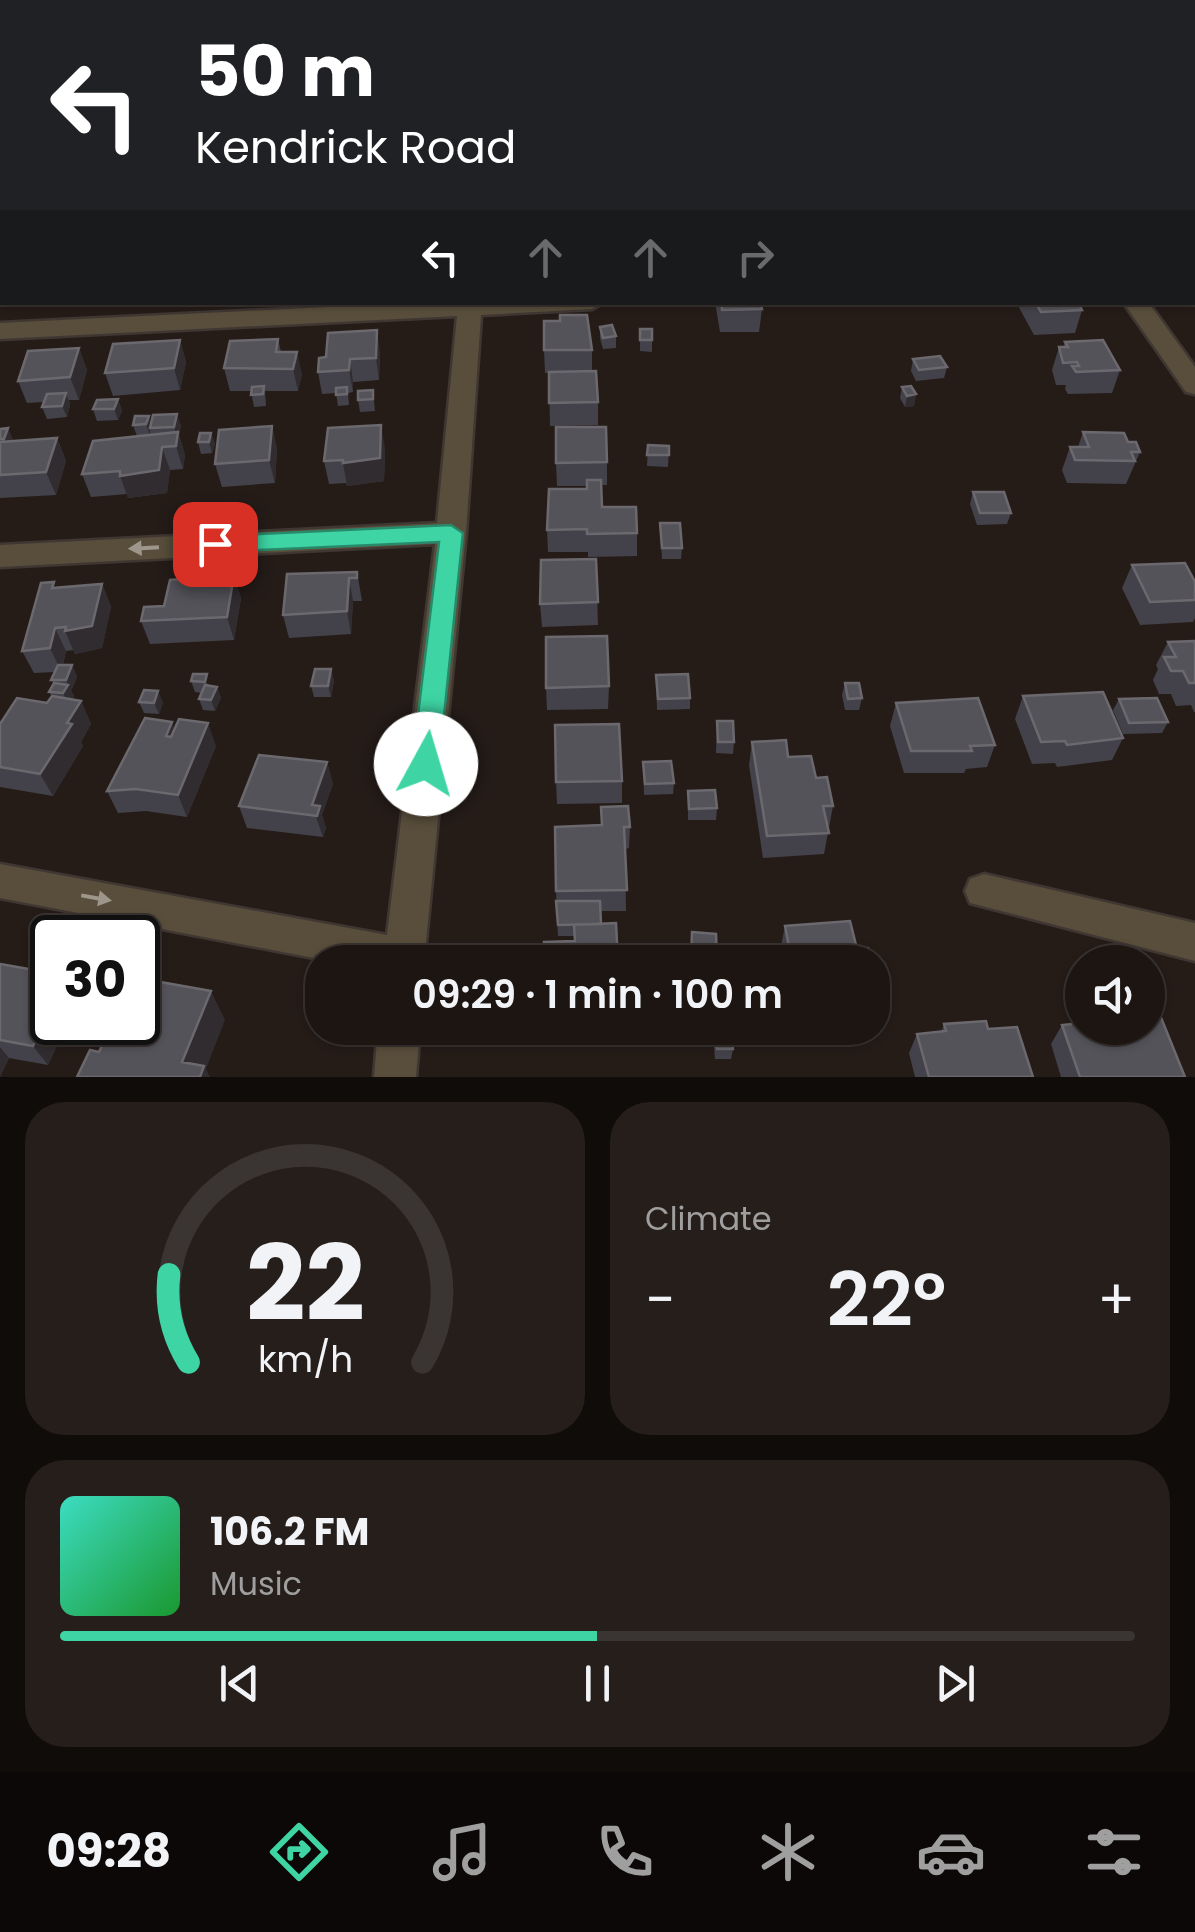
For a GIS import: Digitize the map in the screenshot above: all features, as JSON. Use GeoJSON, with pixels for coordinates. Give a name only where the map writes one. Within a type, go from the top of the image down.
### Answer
{"type":"FeatureCollection","features":[{"type":"Feature","properties":{"kind":"street"},"geometry":{"type":"LineString","coordinates":[[0,331],[500,305]]}},
{"type":"Feature","properties":{"kind":"street"},"geometry":{"type":"LineString","coordinates":[[1137,305],[1195,386]]}},
{"type":"Feature","properties":{"kind":"street"},"geometry":{"type":"LineString","coordinates":[[406,945],[451,533],[470,306]]}},
{"type":"Feature","properties":{"kind":"street"},"geometry":{"type":"LineString","coordinates":[[0,556],[451,533]]}},
{"type":"Feature","properties":{"kind":"street"},"geometry":{"type":"LineString","coordinates":[[0,882],[326,945]]}},
{"type":"Feature","properties":{"kind":"street"},"geometry":{"type":"LineString","coordinates":[[984,890],[1195,942]]}},
{"type":"Feature","properties":{"kind":"street"},"geometry":{"type":"LineString","coordinates":[[395,1077],[398,1045]]}},
{"type":"Feature","properties":{"kind":"building"},"geometry":{"type":"Polygon","coordinates":[[[721,305],[761,305],[762,309],[722,310],[721,305]]]}},
{"type":"Feature","properties":{"kind":"building"},"geometry":{"type":"Polygon","coordinates":[[[1037,305],[1080,305],[1082,310],[1041,312],[1037,305]]]}},
{"type":"Feature","properties":{"kind":"building"},"geometry":{"type":"Polygon","coordinates":[[[560,315],[587,315],[592,350],[544,350],[544,321],[560,321],[560,315]]]}},
{"type":"Feature","properties":{"kind":"building"},"geometry":{"type":"Polygon","coordinates":[[[612,325],[616,336],[603,338],[600,327],[612,325]]]}},
{"type":"Feature","properties":{"kind":"building"},"geometry":{"type":"Polygon","coordinates":[[[640,329],[652,329],[652,340],[640,340],[640,329]]]}},
{"type":"Feature","properties":{"kind":"building"},"geometry":{"type":"Polygon","coordinates":[[[377,330],[376,358],[350,359],[349,370],[318,372],[319,358],[326,357],[328,333],[377,330]]]}},
{"type":"Feature","properties":{"kind":"building"},"geometry":{"type":"Polygon","coordinates":[[[278,339],[276,352],[297,352],[293,369],[224,368],[230,341],[278,339]]]}},
{"type":"Feature","properties":{"kind":"building"},"geometry":{"type":"Polygon","coordinates":[[[180,340],[174,368],[105,373],[113,344],[180,340]]]}},
{"type":"Feature","properties":{"kind":"building"},"geometry":{"type":"Polygon","coordinates":[[[1103,340],[1120,370],[1076,372],[1072,366],[1079,366],[1077,362],[1063,363],[1059,347],[1068,347],[1065,342],[1103,340]]]}},
{"type":"Feature","properties":{"kind":"building"},"geometry":{"type":"Polygon","coordinates":[[[79,348],[70,377],[18,381],[28,351],[79,348]]]}},
{"type":"Feature","properties":{"kind":"building"},"geometry":{"type":"Polygon","coordinates":[[[940,356],[947,367],[919,370],[913,359],[940,356]]]}},
{"type":"Feature","properties":{"kind":"building"},"geometry":{"type":"Polygon","coordinates":[[[596,371],[598,402],[549,403],[549,372],[596,371]]]}},
{"type":"Feature","properties":{"kind":"building"},"geometry":{"type":"Polygon","coordinates":[[[264,386],[263,394],[251,395],[252,387],[264,386]]]}},
{"type":"Feature","properties":{"kind":"building"},"geometry":{"type":"Polygon","coordinates":[[[911,386],[916,394],[907,396],[902,387],[911,386]]]}},
{"type":"Feature","properties":{"kind":"building"},"geometry":{"type":"Polygon","coordinates":[[[347,387],[347,394],[336,395],[336,388],[347,387]]]}},
{"type":"Feature","properties":{"kind":"building"},"geometry":{"type":"Polygon","coordinates":[[[373,390],[373,399],[358,400],[358,391],[373,390]]]}},
{"type":"Feature","properties":{"kind":"building"},"geometry":{"type":"Polygon","coordinates":[[[66,393],[62,406],[42,407],[47,394],[66,393]]]}},
{"type":"Feature","properties":{"kind":"building"},"geometry":{"type":"Polygon","coordinates":[[[118,399],[114,409],[93,409],[97,400],[118,399]]]}},
{"type":"Feature","properties":{"kind":"building"},"geometry":{"type":"Polygon","coordinates":[[[177,414],[174,427],[150,428],[153,415],[177,414]]]}},
{"type":"Feature","properties":{"kind":"building"},"geometry":{"type":"Polygon","coordinates":[[[135,416],[149,416],[146,424],[133,425],[135,416]]]}},
{"type":"Feature","properties":{"kind":"building"},"geometry":{"type":"Polygon","coordinates":[[[381,425],[380,458],[343,463],[324,461],[328,428],[381,425]]]}},
{"type":"Feature","properties":{"kind":"building"},"geometry":{"type":"Polygon","coordinates":[[[272,426],[269,460],[215,464],[219,430],[272,426]]]}},
{"type":"Feature","properties":{"kind":"building"},"geometry":{"type":"Polygon","coordinates":[[[556,427],[606,427],[607,462],[556,463],[556,427]]]}},
{"type":"Feature","properties":{"kind":"building"},"geometry":{"type":"Polygon","coordinates":[[[178,432],[176,446],[162,447],[159,470],[120,476],[120,471],[82,474],[93,441],[178,432]]]}},
{"type":"Feature","properties":{"kind":"building"},"geometry":{"type":"Polygon","coordinates":[[[1083,432],[1124,433],[1128,442],[1136,442],[1140,452],[1131,452],[1135,461],[1075,460],[1070,447],[1089,447],[1083,432]]]}},
{"type":"Feature","properties":{"kind":"building"},"geometry":{"type":"Polygon","coordinates":[[[200,433],[211,433],[209,442],[198,442],[200,433]]]}},
{"type":"Feature","properties":{"kind":"building"},"geometry":{"type":"Polygon","coordinates":[[[57,438],[46,472],[0,475],[0,442],[57,438]]]}},
{"type":"Feature","properties":{"kind":"building"},"geometry":{"type":"Polygon","coordinates":[[[648,445],[669,446],[669,455],[647,455],[648,445]]]}},
{"type":"Feature","properties":{"kind":"building"},"geometry":{"type":"Polygon","coordinates":[[[587,480],[601,480],[602,507],[636,507],[637,533],[547,530],[549,489],[587,489],[587,480]]]}},
{"type":"Feature","properties":{"kind":"building"},"geometry":{"type":"Polygon","coordinates":[[[973,492],[1004,492],[1011,513],[980,513],[973,492]]]}},
{"type":"Feature","properties":{"kind":"building"},"geometry":{"type":"Polygon","coordinates":[[[660,523],[680,523],[682,548],[662,548],[660,523]]]}},
{"type":"Feature","properties":{"kind":"building"},"geometry":{"type":"Polygon","coordinates":[[[596,559],[598,602],[540,604],[541,560],[596,559]]]}},
{"type":"Feature","properties":{"kind":"building"},"geometry":{"type":"Polygon","coordinates":[[[1185,563],[1195,582],[1195,600],[1150,602],[1132,565],[1185,563]]]}},
{"type":"Feature","properties":{"kind":"building"},"geometry":{"type":"Polygon","coordinates":[[[357,572],[357,578],[349,578],[347,611],[283,615],[287,574],[357,572]]]}},
{"type":"Feature","properties":{"kind":"building"},"geometry":{"type":"Polygon","coordinates":[[[234,575],[227,617],[141,621],[144,607],[164,606],[170,580],[234,575]]]}},
{"type":"Feature","properties":{"kind":"building"},"geometry":{"type":"Polygon","coordinates":[[[54,582],[52,588],[102,584],[92,626],[65,631],[66,627],[55,628],[50,648],[22,651],[41,583],[54,582]]]}},
{"type":"Feature","properties":{"kind":"building"},"geometry":{"type":"Polygon","coordinates":[[[607,636],[609,686],[546,688],[546,637],[607,636]]]}},
{"type":"Feature","properties":{"kind":"building"},"geometry":{"type":"Polygon","coordinates":[[[1195,641],[1195,683],[1189,683],[1183,671],[1171,671],[1164,657],[1176,657],[1168,642],[1195,641]]]}},
{"type":"Feature","properties":{"kind":"building"},"geometry":{"type":"Polygon","coordinates":[[[58,665],[72,665],[66,680],[51,680],[58,665]]]}},
{"type":"Feature","properties":{"kind":"building"},"geometry":{"type":"Polygon","coordinates":[[[315,669],[331,669],[328,686],[311,686],[315,669]]]}},
{"type":"Feature","properties":{"kind":"building"},"geometry":{"type":"Polygon","coordinates":[[[193,674],[207,674],[205,682],[191,681],[193,674]]]}},
{"type":"Feature","properties":{"kind":"building"},"geometry":{"type":"Polygon","coordinates":[[[688,674],[690,698],[658,699],[656,675],[688,674]]]}},
{"type":"Feature","properties":{"kind":"building"},"geometry":{"type":"Polygon","coordinates":[[[54,683],[68,685],[63,693],[49,692],[54,683]]]}},
{"type":"Feature","properties":{"kind":"building"},"geometry":{"type":"Polygon","coordinates":[[[845,683],[859,683],[862,698],[848,699],[845,683]]]}},
{"type":"Feature","properties":{"kind":"building"},"geometry":{"type":"Polygon","coordinates":[[[205,685],[217,687],[211,700],[199,699],[205,685]]]}},
{"type":"Feature","properties":{"kind":"building"},"geometry":{"type":"Polygon","coordinates":[[[144,690],[158,691],[154,703],[139,702],[144,690]]]}},
{"type":"Feature","properties":{"kind":"building"},"geometry":{"type":"Polygon","coordinates":[[[1103,692],[1123,738],[1067,745],[1065,741],[1041,742],[1023,696],[1103,692]]]}},
{"type":"Feature","properties":{"kind":"building"},"geometry":{"type":"Polygon","coordinates":[[[52,696],[81,701],[67,723],[72,724],[40,774],[0,767],[0,724],[17,698],[47,703],[52,696]]]}},
{"type":"Feature","properties":{"kind":"building"},"geometry":{"type":"Polygon","coordinates":[[[978,698],[995,745],[970,746],[972,751],[911,751],[896,703],[978,698]]]}},
{"type":"Feature","properties":{"kind":"building"},"geometry":{"type":"Polygon","coordinates":[[[1157,698],[1168,722],[1129,723],[1119,699],[1157,698]]]}},
{"type":"Feature","properties":{"kind":"building"},"geometry":{"type":"Polygon","coordinates":[[[145,718],[172,722],[166,736],[171,737],[179,719],[208,723],[178,795],[136,789],[107,791],[145,718]]]}},
{"type":"Feature","properties":{"kind":"building"},"geometry":{"type":"Polygon","coordinates":[[[717,721],[733,721],[734,742],[718,742],[717,721]]]}},
{"type":"Feature","properties":{"kind":"building"},"geometry":{"type":"Polygon","coordinates":[[[619,724],[622,781],[556,782],[555,725],[619,724]]]}},
{"type":"Feature","properties":{"kind":"building"},"geometry":{"type":"Polygon","coordinates":[[[786,740],[788,757],[811,756],[816,778],[827,777],[833,806],[823,806],[829,833],[767,836],[752,742],[786,740]]]}},
{"type":"Feature","properties":{"kind":"building"},"geometry":{"type":"Polygon","coordinates":[[[259,755],[327,762],[312,805],[320,806],[317,816],[239,806],[259,755]]]}},
{"type":"Feature","properties":{"kind":"building"},"geometry":{"type":"Polygon","coordinates":[[[671,761],[674,783],[645,784],[643,762],[671,761]]]}},
{"type":"Feature","properties":{"kind":"building"},"geometry":{"type":"Polygon","coordinates":[[[715,790],[717,808],[689,809],[688,791],[715,790]]]}},
{"type":"Feature","properties":{"kind":"building"},"geometry":{"type":"Polygon","coordinates":[[[628,806],[630,827],[624,827],[627,890],[556,891],[555,827],[602,825],[601,807],[628,806]]]}},
{"type":"Feature","properties":{"kind":"building"},"geometry":{"type":"Polygon","coordinates":[[[556,901],[600,901],[601,924],[558,925],[556,901]]]}},
{"type":"Feature","properties":{"kind":"building"},"geometry":{"type":"Polygon","coordinates":[[[850,921],[856,945],[789,945],[785,926],[850,921]]]}},
{"type":"Feature","properties":{"kind":"building"},"geometry":{"type":"Polygon","coordinates":[[[616,923],[617,945],[544,945],[575,941],[574,925],[616,923]]]}},
{"type":"Feature","properties":{"kind":"building"},"geometry":{"type":"Polygon","coordinates":[[[692,932],[716,934],[716,945],[692,945],[692,932]]]}},
{"type":"Feature","properties":{"kind":"building"},"geometry":{"type":"Polygon","coordinates":[[[0,964],[30,969],[30,1045],[33,1045],[33,1046],[0,1040],[0,964]]]}},
{"type":"Feature","properties":{"kind":"building"},"geometry":{"type":"Polygon","coordinates":[[[160,982],[211,991],[182,1062],[204,1066],[200,1077],[77,1077],[90,1050],[99,1052],[102,1045],[160,1045],[160,982]]]}},
{"type":"Feature","properties":{"kind":"building"},"geometry":{"type":"Polygon","coordinates":[[[986,1021],[988,1029],[1017,1027],[1033,1077],[929,1077],[917,1034],[946,1031],[944,1024],[986,1021]]]}},
{"type":"Feature","properties":{"kind":"building"},"geometry":{"type":"Polygon","coordinates":[[[1165,1027],[1185,1077],[1080,1077],[1069,1045],[1165,1045],[1165,1027]]]}},
{"type":"Feature","properties":{"kind":"building"},"geometry":{"type":"Polygon","coordinates":[[[716,1045],[733,1045],[733,1049],[717,1049],[716,1045]]]}},
{"type":"Feature","properties":{"kind":"route"},"geometry":{"type":"LineString","coordinates":[[215,544],[451,533],[426,764]]}}]}
